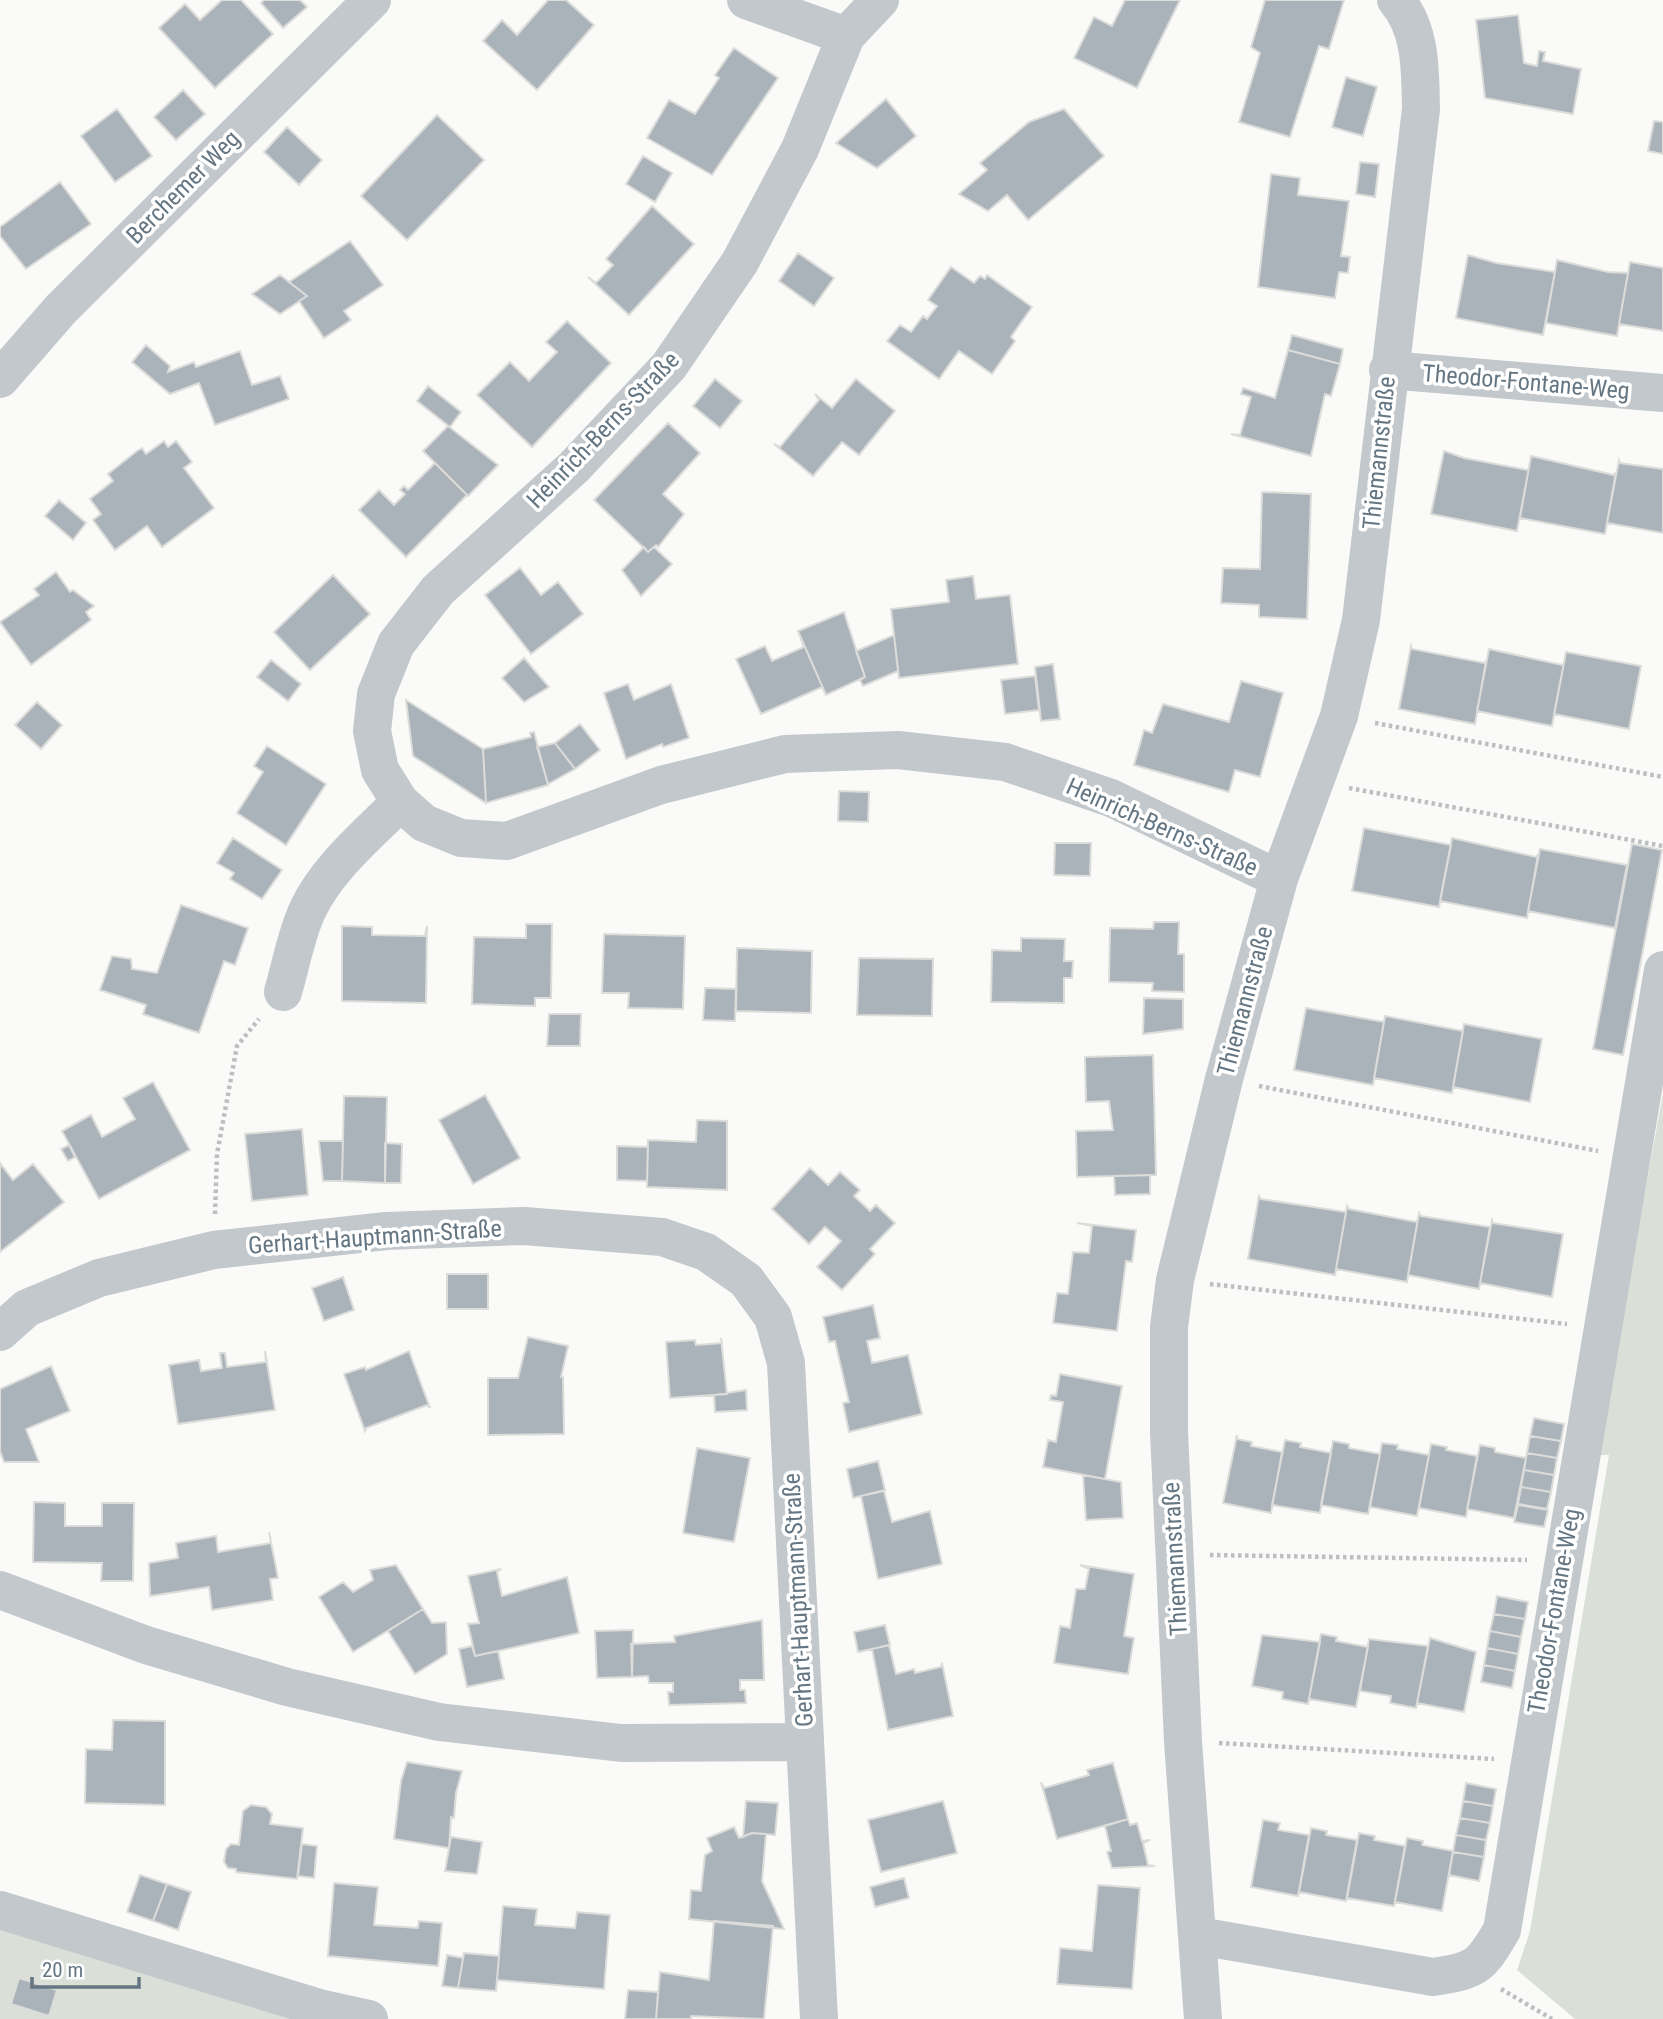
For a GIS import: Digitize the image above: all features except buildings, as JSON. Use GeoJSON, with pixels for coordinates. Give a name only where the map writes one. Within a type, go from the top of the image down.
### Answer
{"type":"FeatureCollection","features":[{"type":"Feature","properties":{"kind":"street","name":"Berchemer Weg"},"geometry":{"type":"LineString","coordinates":[[0,379],[61,309],[372,0]]}},
{"type":"Feature","properties":{"kind":"street"},"geometry":{"type":"LineString","coordinates":[[746,0],[846,36],[880,0]]}},
{"type":"Feature","properties":{"kind":"street","name":"Thiemannstraße"},"geometry":{"type":"LineString","coordinates":[[1203,2019],[1183,1741],[1169,1432],[1169,1327],[1175,1280],[1224,1079],[1279,879],[1339,716],[1361,620],[1388,370],[1422,109],[1419,49],[1404,10],[1396,0]]}},
{"type":"Feature","properties":{"kind":"street","name":"Heinrich-Berns-Straße"},"geometry":{"type":"LineString","coordinates":[[846,36],[800,149],[746,250],[669,366],[574,467],[438,590],[396,644],[376,694],[372,731],[380,770],[400,802],[424,823],[461,838],[507,841],[661,785],[785,754],[898,750],[1005,762],[1111,799],[1279,879]]}},
{"type":"Feature","properties":{"kind":"street","name":"Theodor-Fontane-Weg"},"geometry":{"type":"LineString","coordinates":[[1388,370],[1663,393]]}},
{"type":"Feature","properties":{"kind":"street"},"geometry":{"type":"LineString","coordinates":[[283,992],[307,911],[317,892],[337,866],[400,802]]}},
{"type":"Feature","properties":{"kind":"street","name":"Theodor-Fontane-Weg"},"geometry":{"type":"LineString","coordinates":[[1470,1971],[1488,1955],[1502,1930],[1663,970]]}},
{"type":"Feature","properties":{"kind":"street","name":"Gerhart-Hauptmann-Straße"},"geometry":{"type":"LineString","coordinates":[[0,1332],[27,1308],[99,1278],[214,1250],[386,1231],[524,1226],[662,1237],[706,1252],[746,1280],[773,1317],[786,1363],[819,2019]]}},
{"type":"Feature","properties":{"kind":"street","name":"Gerhart-Hauptmann-Straße"},"geometry":{"type":"LineString","coordinates":[[0,1590],[146,1645],[287,1687],[439,1722],[621,1743],[805,1742]]}},
{"type":"Feature","properties":{"kind":"street"},"geometry":{"type":"LineString","coordinates":[[0,1910],[319,2008],[369,2019]]}},
{"type":"Feature","properties":{"kind":"street"},"geometry":{"type":"LineString","coordinates":[[1199,1936],[1433,1977],[1470,1971]]}},
{"type":"Feature","properties":{"kind":"path"},"geometry":{"type":"LineString","coordinates":[[1339,716],[1663,777]]}},
{"type":"Feature","properties":{"kind":"path"},"geometry":{"type":"LineString","coordinates":[[1314,782],[1663,846]]}},
{"type":"Feature","properties":{"kind":"path"},"geometry":{"type":"LineString","coordinates":[[214,1250],[217,1154],[237,1046],[283,992]]}},
{"type":"Feature","properties":{"kind":"path"},"geometry":{"type":"LineString","coordinates":[[1224,1079],[1588,1149]]}},
{"type":"Feature","properties":{"kind":"path"},"geometry":{"type":"LineString","coordinates":[[1223,1286],[1558,1323]]}},
{"type":"Feature","properties":{"kind":"path"},"geometry":{"type":"LineString","coordinates":[[1210,1555],[1507,1560]]}},
{"type":"Feature","properties":{"kind":"path"},"geometry":{"type":"LineString","coordinates":[[1224,1744],[1462,1757]]}},
{"type":"Feature","properties":{"kind":"path"},"geometry":{"type":"LineString","coordinates":[[1470,1971],[1552,2019]]}},
{"type":"Feature","properties":{"kind":"shaded area"},"geometry":{"type":"Polygon","coordinates":[[[1663,1093],[1663,2019],[1575,2019],[1517,1970],[1530,1931],[1609,1455],[1597,1455],[1663,1093]]]}},
{"type":"Feature","properties":{"kind":"shaded area"},"geometry":{"type":"Polygon","coordinates":[[[0,1920],[293,2019],[0,2019],[0,1920]]]}}]}
